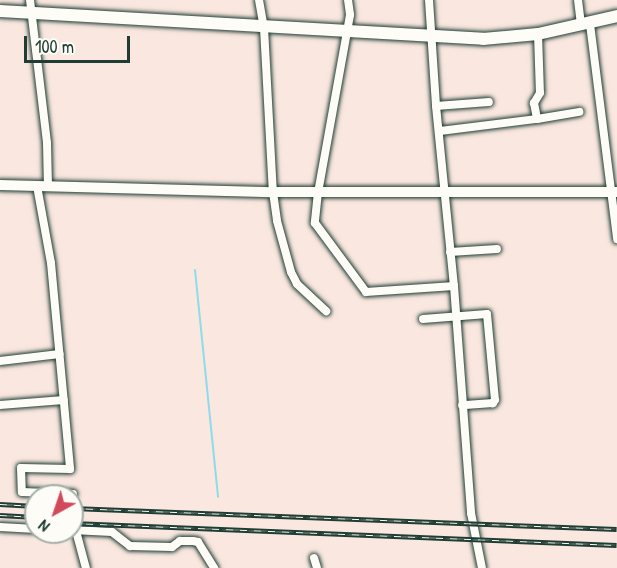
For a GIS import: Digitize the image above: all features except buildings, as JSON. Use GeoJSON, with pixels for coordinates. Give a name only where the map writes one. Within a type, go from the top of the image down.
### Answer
{"type":"FeatureCollection","features":[{"type":"Feature","properties":{"kind":"main road"},"geometry":{"type":"LineString","coordinates":[[0,11],[433,38],[483,39],[538,34],[586,25],[617,16]]}},
{"type":"Feature","properties":{"kind":"street"},"geometry":{"type":"LineString","coordinates":[[24,492],[22,492],[21,468],[70,469],[43,186],[47,143],[30,0]]}},
{"type":"Feature","properties":{"kind":"street"},"geometry":{"type":"LineString","coordinates":[[259,0],[264,28],[273,192],[277,221],[291,272],[297,284],[326,311]]}},
{"type":"Feature","properties":{"kind":"street"},"geometry":{"type":"LineString","coordinates":[[348,0],[350,15],[318,192],[315,223],[366,292],[454,286]]}},
{"type":"Feature","properties":{"kind":"street"},"geometry":{"type":"LineString","coordinates":[[429,0],[471,513],[482,568]]}},
{"type":"Feature","properties":{"kind":"street"},"geometry":{"type":"LineString","coordinates":[[578,0],[586,25],[614,192],[617,239]]}},
{"type":"Feature","properties":{"kind":"street"},"geometry":{"type":"LineString","coordinates":[[537,119],[534,103],[540,93],[538,34]]}},
{"type":"Feature","properties":{"kind":"street"},"geometry":{"type":"LineString","coordinates":[[436,106],[489,102]]}},
{"type":"Feature","properties":{"kind":"street"},"geometry":{"type":"LineString","coordinates":[[440,131],[579,112]]}},
{"type":"Feature","properties":{"kind":"street"},"geometry":{"type":"LineString","coordinates":[[0,184],[273,192],[614,192]]}},
{"type":"Feature","properties":{"kind":"street"},"geometry":{"type":"LineString","coordinates":[[450,252],[497,249]]}},
{"type":"Feature","properties":{"kind":"street"},"geometry":{"type":"LineString","coordinates":[[423,319],[487,314],[495,400],[493,403],[462,405]]}},
{"type":"Feature","properties":{"kind":"street"},"geometry":{"type":"LineString","coordinates":[[0,361],[60,354]]}},
{"type":"Feature","properties":{"kind":"street"},"geometry":{"type":"LineString","coordinates":[[0,405],[64,400]]}},
{"type":"Feature","properties":{"kind":"street"},"geometry":{"type":"LineString","coordinates":[[0,527],[24,528]]}},
{"type":"Feature","properties":{"kind":"street"},"geometry":{"type":"LineString","coordinates":[[84,531],[112,532],[130,546],[172,547],[180,541],[198,542],[214,568]]}},
{"type":"Feature","properties":{"kind":"street"},"geometry":{"type":"LineString","coordinates":[[78,544],[86,568]]}},
{"type":"Feature","properties":{"kind":"street"},"geometry":{"type":"LineString","coordinates":[[314,558],[317,568]]}},
{"type":"Feature","properties":{"kind":"waterway"},"geometry":{"type":"LineString","coordinates":[[195,270],[218,497]]}},
{"type":"Feature","properties":{"kind":"railway"},"geometry":{"type":"LineString","coordinates":[[0,504],[24,505]]}},
{"type":"Feature","properties":{"kind":"railway"},"geometry":{"type":"LineString","coordinates":[[84,508],[617,529]]}},
{"type":"Feature","properties":{"kind":"railway"},"geometry":{"type":"LineString","coordinates":[[0,515],[24,516]]}},
{"type":"Feature","properties":{"kind":"railway"},"geometry":{"type":"LineString","coordinates":[[84,523],[617,545]]}}]}
